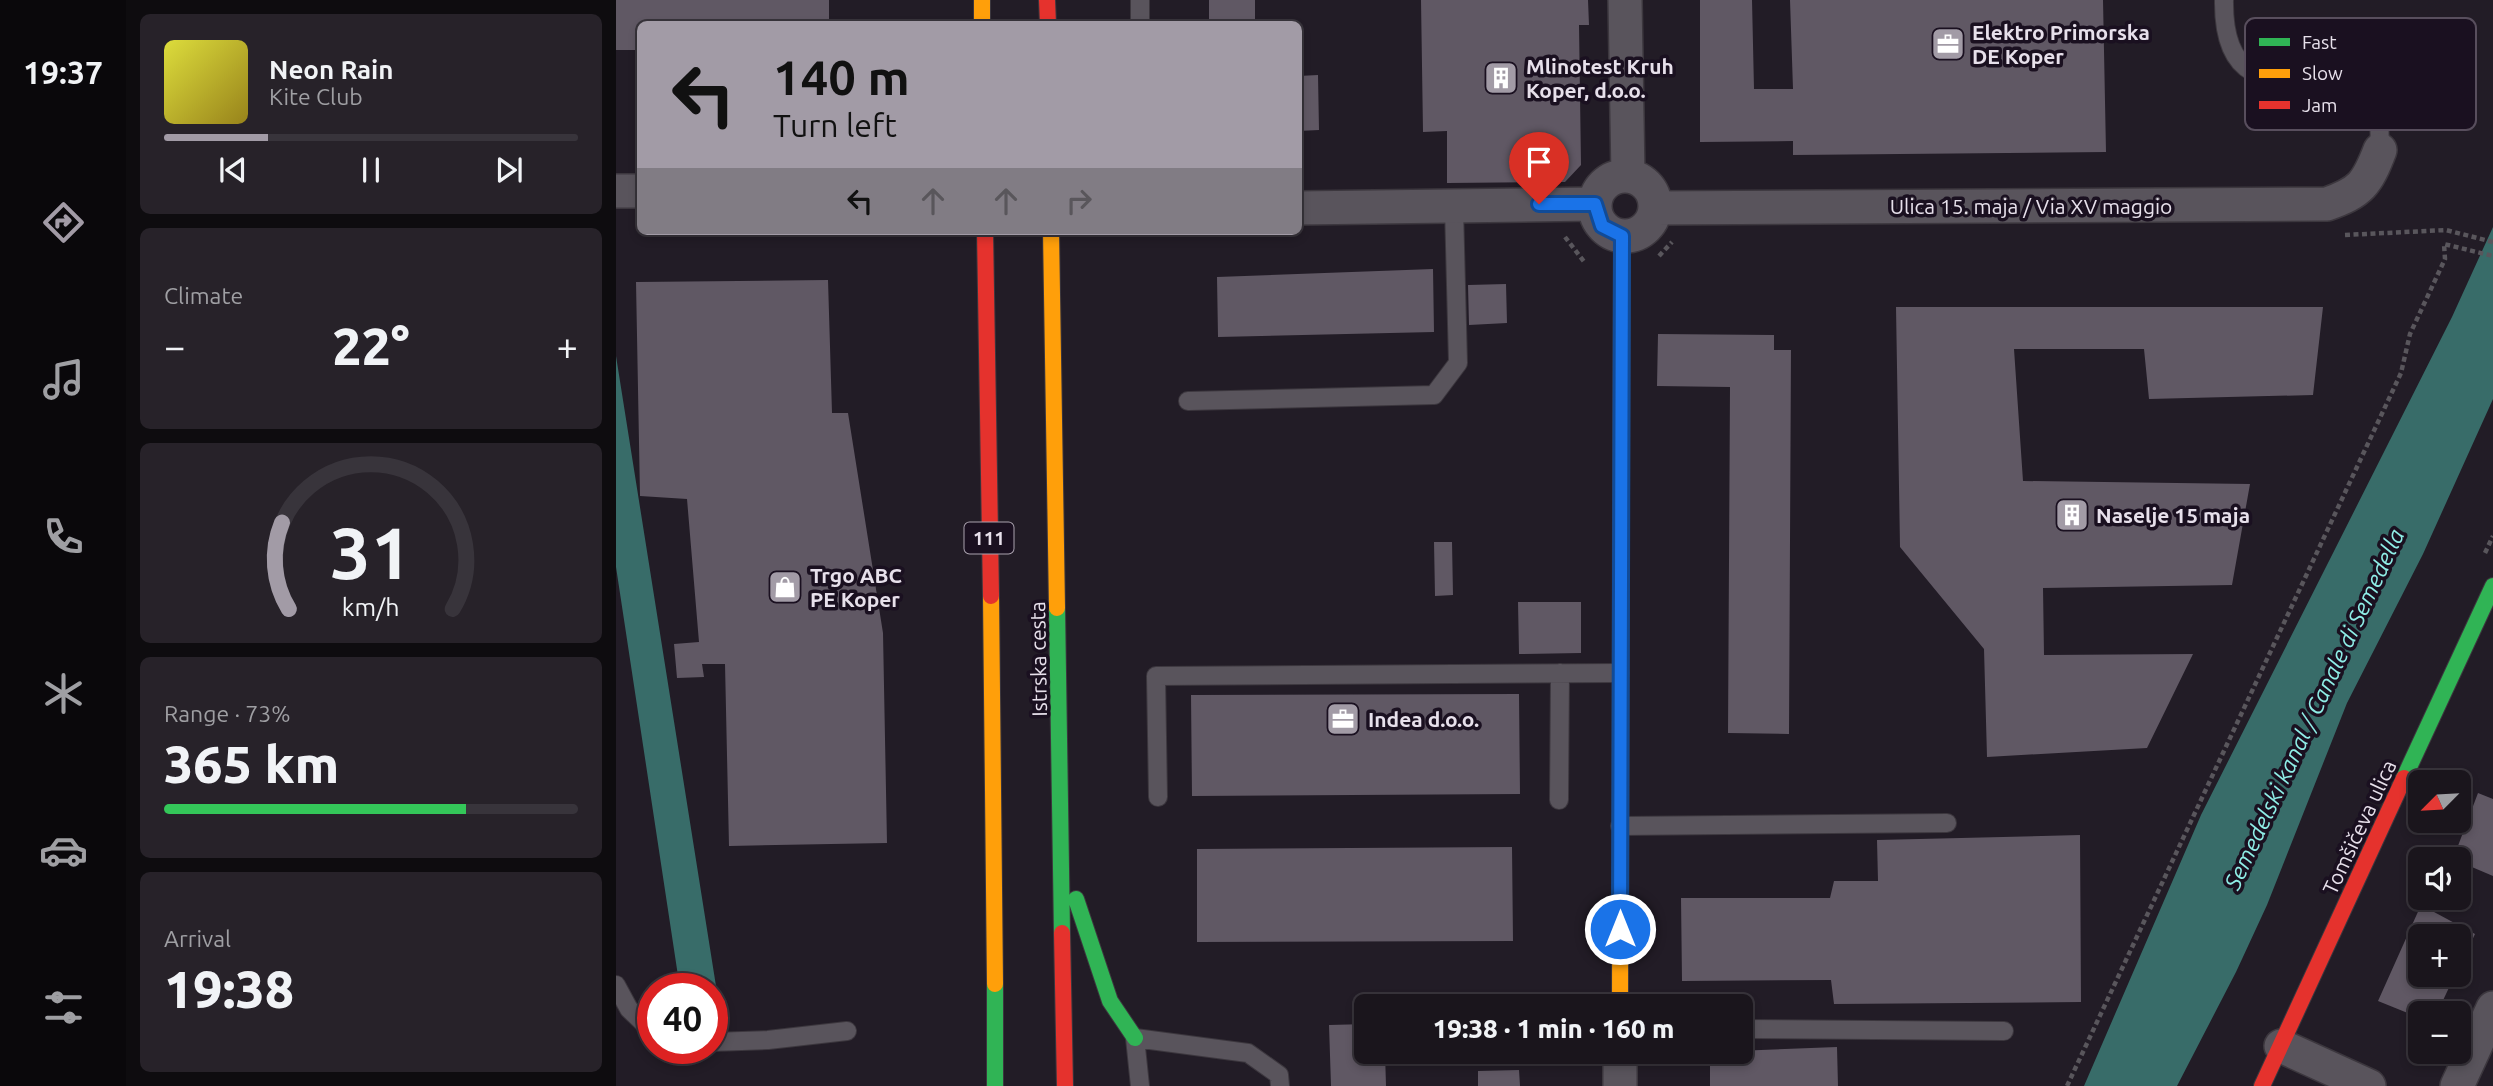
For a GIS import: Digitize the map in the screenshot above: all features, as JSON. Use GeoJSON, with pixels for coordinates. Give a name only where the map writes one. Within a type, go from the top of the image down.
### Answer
{"type":"FeatureCollection","features":[{"type":"Feature","properties":{"kind":"main road"},"geometry":{"type":"LineString","coordinates":[[982,0],[982,21]]}},
{"type":"Feature","properties":{"kind":"main road"},"geometry":{"type":"LineString","coordinates":[[1047,0],[1048,21]]}},
{"type":"Feature","properties":{"kind":"main road","name":"111"},"geometry":{"type":"LineString","coordinates":[[985,235],[995,846],[995,1086]]}},
{"type":"Feature","properties":{"kind":"main road","name":"Istrska cesta"},"geometry":{"type":"LineString","coordinates":[[1051,235],[1065,1086]]}},
{"type":"Feature","properties":{"kind":"main road"},"geometry":{"type":"LineString","coordinates":[[1620,994],[1622,236]]}},
{"type":"Feature","properties":{"kind":"main road","name":"Tomšičeva ulica"},"geometry":{"type":"LineString","coordinates":[[2262,1086],[2493,586]]}},
{"type":"Feature","properties":{"kind":"main road"},"geometry":{"type":"LineString","coordinates":[[1062,849],[1096,967],[1110,1001],[1135,1038]]}},
{"type":"Feature","properties":{"kind":"street"},"geometry":{"type":"LineString","coordinates":[[1625,0],[1628,176]]}},
{"type":"Feature","properties":{"kind":"street","name":"Ulica 15. maja / Via XV maggio"},"geometry":{"type":"LineString","coordinates":[[1655,208],[2327,204],[2351,196],[2368,180],[2380,150]]}},
{"type":"Feature","properties":{"kind":"street"},"geometry":{"type":"LineString","coordinates":[[1628,176],[1648,187],[1655,208],[1653,217],[1640,232],[1622,236],[1602,226],[1595,204],[1598,192],[1605,183],[1628,176]]}},
{"type":"Feature","properties":{"kind":"street"},"geometry":{"type":"LineString","coordinates":[[616,191],[637,191]]}},
{"type":"Feature","properties":{"kind":"street"},"geometry":{"type":"LineString","coordinates":[[1302,208],[1595,204]]}},
{"type":"Feature","properties":{"kind":"street"},"geometry":{"type":"LineString","coordinates":[[2457,1086],[2493,1008]]}},
{"type":"Feature","properties":{"kind":"street"},"geometry":{"type":"LineString","coordinates":[[2281,1046],[2369,1086]]}},
{"type":"Feature","properties":{"kind":"street"},"geometry":{"type":"LineString","coordinates":[[1620,1064],[1620,1086]]}},
{"type":"Feature","properties":{"kind":"lane"},"geometry":{"type":"LineString","coordinates":[[1140,0],[1140,21]]}},
{"type":"Feature","properties":{"kind":"lane"},"geometry":{"type":"LineString","coordinates":[[2224,0],[2224,20],[2230,49],[2245,68]]}},
{"type":"Feature","properties":{"kind":"lane"},"geometry":{"type":"LineString","coordinates":[[2378,130],[2380,150]]}},
{"type":"Feature","properties":{"kind":"lane"},"geometry":{"type":"LineString","coordinates":[[1188,401],[1434,396],[1458,363],[1454,208]]}},
{"type":"Feature","properties":{"kind":"lane"},"geometry":{"type":"LineString","coordinates":[[1559,800],[1560,673]]}},
{"type":"Feature","properties":{"kind":"lane"},"geometry":{"type":"LineString","coordinates":[[1157,797],[1156,676],[1620,673]]}},
{"type":"Feature","properties":{"kind":"lane"},"geometry":{"type":"LineString","coordinates":[[1620,826],[1947,823]]}},
{"type":"Feature","properties":{"kind":"lane"},"geometry":{"type":"LineString","coordinates":[[616,985],[629,1009],[637,1017]]}},
{"type":"Feature","properties":{"kind":"lane"},"geometry":{"type":"LineString","coordinates":[[1753,1029],[2004,1031]]}},
{"type":"Feature","properties":{"kind":"lane"},"geometry":{"type":"LineString","coordinates":[[728,1041],[847,1031]]}},
{"type":"Feature","properties":{"kind":"lane"},"geometry":{"type":"LineString","coordinates":[[1140,1086],[1135,1038],[1248,1053],[1279,1075],[1280,1086]]}},
{"type":"Feature","properties":{"kind":"path"},"geometry":{"type":"LineString","coordinates":[[2446,230],[2493,242]]}},
{"type":"Feature","properties":{"kind":"path"},"geometry":{"type":"LineString","coordinates":[[2067,1086],[2401,373],[2410,334],[2445,259],[2444,244],[2493,256]]}},
{"type":"Feature","properties":{"kind":"water","name":"Semedelski kanal / Canale di Semedella"},"geometry":{"type":"Polygon","coordinates":[[[2493,227],[2493,399],[2423,554],[2347,703],[2267,905],[2236,972],[2177,1086],[2084,1086],[2201,815],[2452,317],[2493,227]]]}},
{"type":"Feature","properties":{"kind":"water"},"geometry":{"type":"Polygon","coordinates":[[[616,356],[714,973],[678,973],[616,567],[616,356]]]}},
{"type":"Feature","properties":{"kind":"building"},"geometry":{"type":"Polygon","coordinates":[[[616,0],[829,0],[829,21],[637,21],[637,50],[616,50],[616,0]]]}},
{"type":"Feature","properties":{"kind":"building"},"geometry":{"type":"Polygon","coordinates":[[[1209,0],[1255,0],[1255,21],[1209,21],[1209,0]]]}},
{"type":"Feature","properties":{"kind":"building","name":"Mlinotest Kruh Koper, d.o.o."},"geometry":{"type":"Polygon","coordinates":[[[1421,0],[1588,0],[1589,25],[1579,25],[1581,165],[1565,182],[1447,183],[1447,131],[1423,132],[1421,0]]]}},
{"type":"Feature","properties":{"kind":"building","name":"Elektro Primorska DE Koper"},"geometry":{"type":"Polygon","coordinates":[[[1700,0],[1752,0],[1754,89],[1793,89],[1790,0],[2103,0],[2106,152],[1793,155],[1793,141],[1700,142],[1700,0]]]}},
{"type":"Feature","properties":{"kind":"building"},"geometry":{"type":"Polygon","coordinates":[[[1318,75],[1319,130],[1302,131],[1302,76],[1318,75]]]}},
{"type":"Feature","properties":{"kind":"building"},"geometry":{"type":"Polygon","coordinates":[[[1433,269],[1434,332],[1218,337],[1217,277],[1433,269]]]}},
{"type":"Feature","properties":{"kind":"building","name":"Trgo ABC PE Koper"},"geometry":{"type":"Polygon","coordinates":[[[828,280],[832,413],[848,413],[883,633],[887,843],[729,846],[725,664],[702,664],[704,677],[677,678],[674,644],[699,642],[687,499],[640,496],[636,282],[828,280]]]}},
{"type":"Feature","properties":{"kind":"building"},"geometry":{"type":"Polygon","coordinates":[[[1506,284],[1507,323],[1469,325],[1468,285],[1506,284]]]}},
{"type":"Feature","properties":{"kind":"building","name":"Naselje 15 maja"},"geometry":{"type":"Polygon","coordinates":[[[1896,307],[2323,307],[2313,395],[2149,399],[2144,349],[2014,349],[2023,481],[2250,484],[2232,585],[2043,588],[2044,655],[2193,654],[2147,748],[1987,757],[1984,649],[1900,547],[1896,307]]]}},
{"type":"Feature","properties":{"kind":"building"},"geometry":{"type":"Polygon","coordinates":[[[1658,334],[1774,335],[1774,350],[1791,350],[1789,734],[1728,733],[1730,387],[1657,386],[1658,334]]]}},
{"type":"Feature","properties":{"kind":"building"},"geometry":{"type":"Polygon","coordinates":[[[1434,542],[1452,542],[1453,595],[1435,596],[1434,542]]]}},
{"type":"Feature","properties":{"kind":"building"},"geometry":{"type":"Polygon","coordinates":[[[1518,602],[1581,602],[1581,653],[1519,654],[1518,602]]]}},
{"type":"Feature","properties":{"kind":"building"},"geometry":{"type":"Polygon","coordinates":[[[1519,694],[1520,794],[1192,796],[1191,695],[1519,694]]]}},
{"type":"Feature","properties":{"kind":"building"},"geometry":{"type":"Polygon","coordinates":[[[2478,793],[2493,799],[2493,876],[2471,867],[2471,847],[2458,847],[2463,833],[2471,833],[2471,811],[2478,793]]]}},
{"type":"Feature","properties":{"kind":"building"},"geometry":{"type":"Polygon","coordinates":[[[2080,835],[2081,1002],[1834,1004],[1831,980],[1682,981],[1681,898],[1830,898],[1834,881],[1878,881],[1877,840],[2080,835]]]}},
{"type":"Feature","properties":{"kind":"building"},"geometry":{"type":"Polygon","coordinates":[[[1512,847],[1513,941],[1197,942],[1197,849],[1512,847]]]}},
{"type":"Feature","properties":{"kind":"building"},"geometry":{"type":"Polygon","coordinates":[[[2419,910],[2430,910],[2456,924],[2412,924],[2419,910]]]}},
{"type":"Feature","properties":{"kind":"building"},"geometry":{"type":"Polygon","coordinates":[[[2408,934],[2408,987],[2449,987],[2443,1001],[2408,1001],[2408,1013],[2378,1001],[2408,934]]]}},
{"type":"Feature","properties":{"kind":"building"},"geometry":{"type":"Polygon","coordinates":[[[1354,1024],[1354,1064],[1385,1064],[1386,1086],[1331,1086],[1329,1025],[1354,1024]]]}},
{"type":"Feature","properties":{"kind":"building"},"geometry":{"type":"Polygon","coordinates":[[[1837,1047],[1838,1086],[1710,1086],[1710,1064],[1753,1064],[1753,1050],[1837,1047]]]}},
{"type":"Feature","properties":{"kind":"building"},"geometry":{"type":"Polygon","coordinates":[[[1519,1070],[1520,1086],[1478,1086],[1478,1071],[1519,1070]]]}},
{"type":"Feature","properties":{"kind":"traffic: fast"},"geometry":{"type":"LineString","coordinates":[[2404,778],[2493,586]]}},
{"type":"Feature","properties":{"kind":"traffic: fast"},"geometry":{"type":"LineString","coordinates":[[1057,608],[1062,933]]}},
{"type":"Feature","properties":{"kind":"traffic: fast"},"geometry":{"type":"LineString","coordinates":[[1076,899],[1110,1001],[1135,1038]]}},
{"type":"Feature","properties":{"kind":"traffic: fast"},"geometry":{"type":"LineString","coordinates":[[995,984],[995,1086]]}},
{"type":"Feature","properties":{"kind":"traffic: slow"},"geometry":{"type":"LineString","coordinates":[[982,0],[982,21]]}},
{"type":"Feature","properties":{"kind":"traffic: slow"},"geometry":{"type":"LineString","coordinates":[[1051,235],[1057,608]]}},
{"type":"Feature","properties":{"kind":"traffic: slow"},"geometry":{"type":"LineString","coordinates":[[1620,994],[1621,500]]}},
{"type":"Feature","properties":{"kind":"traffic: slow"},"geometry":{"type":"LineString","coordinates":[[991,596],[995,984]]}},
{"type":"Feature","properties":{"kind":"traffic: jam"},"geometry":{"type":"LineString","coordinates":[[1047,0],[1048,21]]}},
{"type":"Feature","properties":{"kind":"traffic: jam"},"geometry":{"type":"LineString","coordinates":[[985,235],[991,596]]}},
{"type":"Feature","properties":{"kind":"traffic: jam"},"geometry":{"type":"LineString","coordinates":[[1621,500],[1622,236]]}},
{"type":"Feature","properties":{"kind":"traffic: jam"},"geometry":{"type":"LineString","coordinates":[[2262,1086],[2404,778]]}},
{"type":"Feature","properties":{"kind":"traffic: jam"},"geometry":{"type":"LineString","coordinates":[[1062,933],[1065,1086]]}},
{"type":"Feature","properties":{"kind":"place","name":"Elektro Primorska DE Koper"},"geometry":{"type":"Point","coordinates":[1948,44]}},
{"type":"Feature","properties":{"kind":"place","name":"Mlinotest Kruh Koper, d.o.o."},"geometry":{"type":"Point","coordinates":[1501,78]}},
{"type":"Feature","properties":{"kind":"place","name":"Naselje 15 maja"},"geometry":{"type":"Point","coordinates":[2072,515]}},
{"type":"Feature","properties":{"kind":"place","name":"Trgo ABC PE Koper"},"geometry":{"type":"Point","coordinates":[785,587]}},
{"type":"Feature","properties":{"kind":"place","name":"Indea d.o.o."},"geometry":{"type":"Point","coordinates":[1343,719]}},
{"type":"Feature","properties":{"kind":"route"},"geometry":{"type":"LineString","coordinates":[[1539,204],[1595,204],[1596,216],[1602,226],[1611,233],[1622,236],[1620,929]]}}]}
